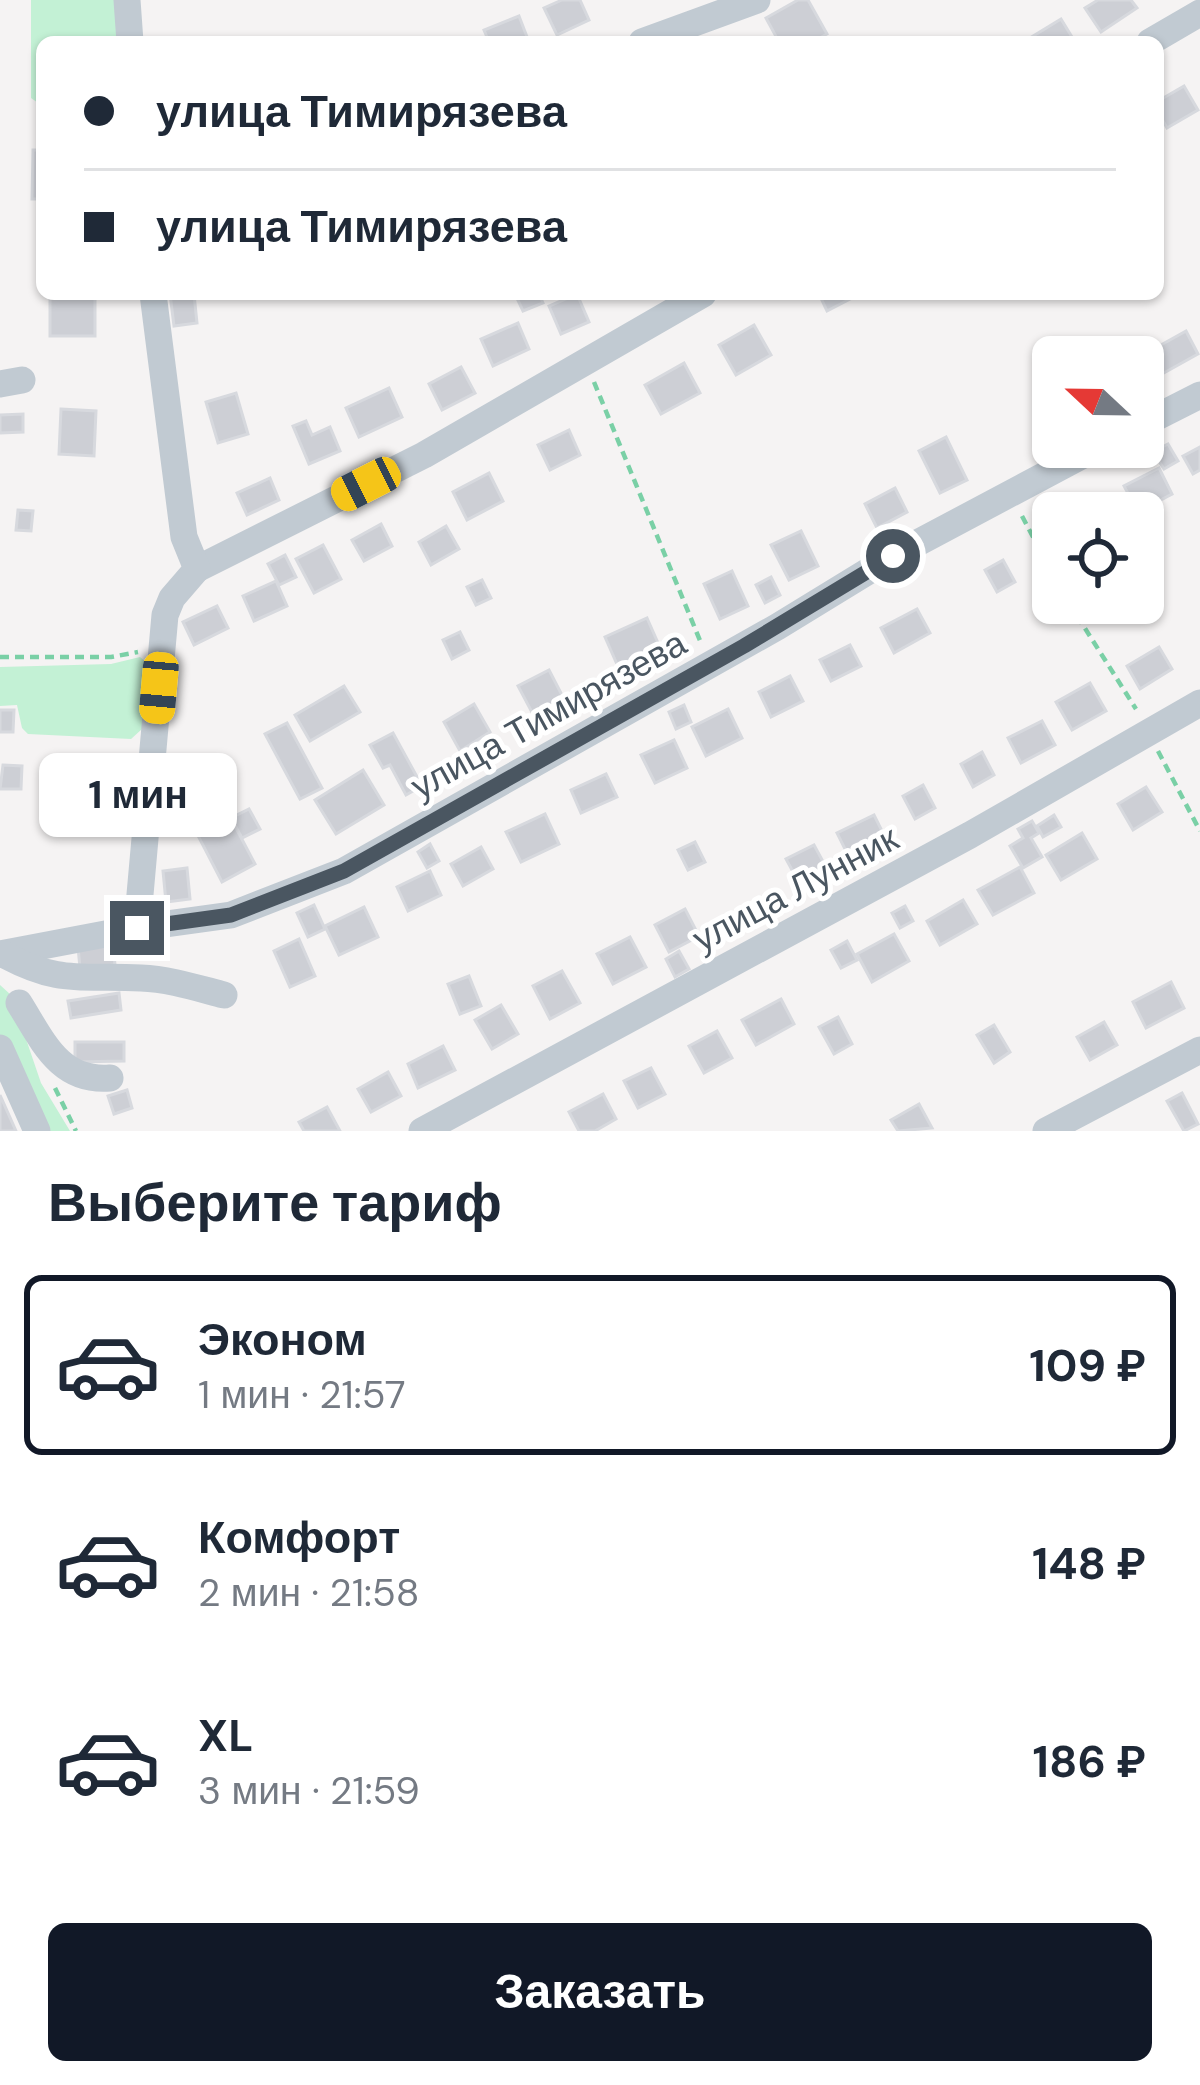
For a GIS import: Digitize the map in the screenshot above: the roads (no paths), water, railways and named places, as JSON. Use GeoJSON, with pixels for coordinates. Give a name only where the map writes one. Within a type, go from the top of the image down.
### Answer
{"type":"FeatureCollection","features":[{"type":"Feature","properties":{"kind":"street"},"geometry":{"type":"LineString","coordinates":[[127,0],[130,36]]}},
{"type":"Feature","properties":{"kind":"street"},"geometry":{"type":"LineString","coordinates":[[658,36],[757,0]]}},
{"type":"Feature","properties":{"kind":"street"},"geometry":{"type":"LineString","coordinates":[[1160,36],[1200,13]]}},
{"type":"Feature","properties":{"kind":"street"},"geometry":{"type":"LineString","coordinates":[[154,300],[184,537],[197,569]]}},
{"type":"Feature","properties":{"kind":"street"},"geometry":{"type":"LineString","coordinates":[[137,928],[165,615],[172,598],[197,569],[424,455],[694,300]]}},
{"type":"Feature","properties":{"kind":"street"},"geometry":{"type":"LineString","coordinates":[[1164,413],[1200,395]]}},
{"type":"Feature","properties":{"kind":"street","name":"улица Тимирязева"},"geometry":{"type":"LineString","coordinates":[[2,954],[231,915],[344,871],[893,556],[1060,468]]}},
{"type":"Feature","properties":{"kind":"street","name":"улица Лунник"},"geometry":{"type":"LineString","coordinates":[[422,1131],[970,835],[1200,703]]}},
{"type":"Feature","properties":{"kind":"street"},"geometry":{"type":"LineString","coordinates":[[2,954],[31,970],[65,979],[144,977],[224,995]]}},
{"type":"Feature","properties":{"kind":"street"},"geometry":{"type":"LineString","coordinates":[[2,954],[42,1063]]}},
{"type":"Feature","properties":{"kind":"street"},"geometry":{"type":"LineString","coordinates":[[19,1003],[58,1061],[89,1079],[110,1078]]}},
{"type":"Feature","properties":{"kind":"street"},"geometry":{"type":"LineString","coordinates":[[0,1048],[38,1131]]}},
{"type":"Feature","properties":{"kind":"street"},"geometry":{"type":"LineString","coordinates":[[1046,1131],[1200,1050]]}}]}
